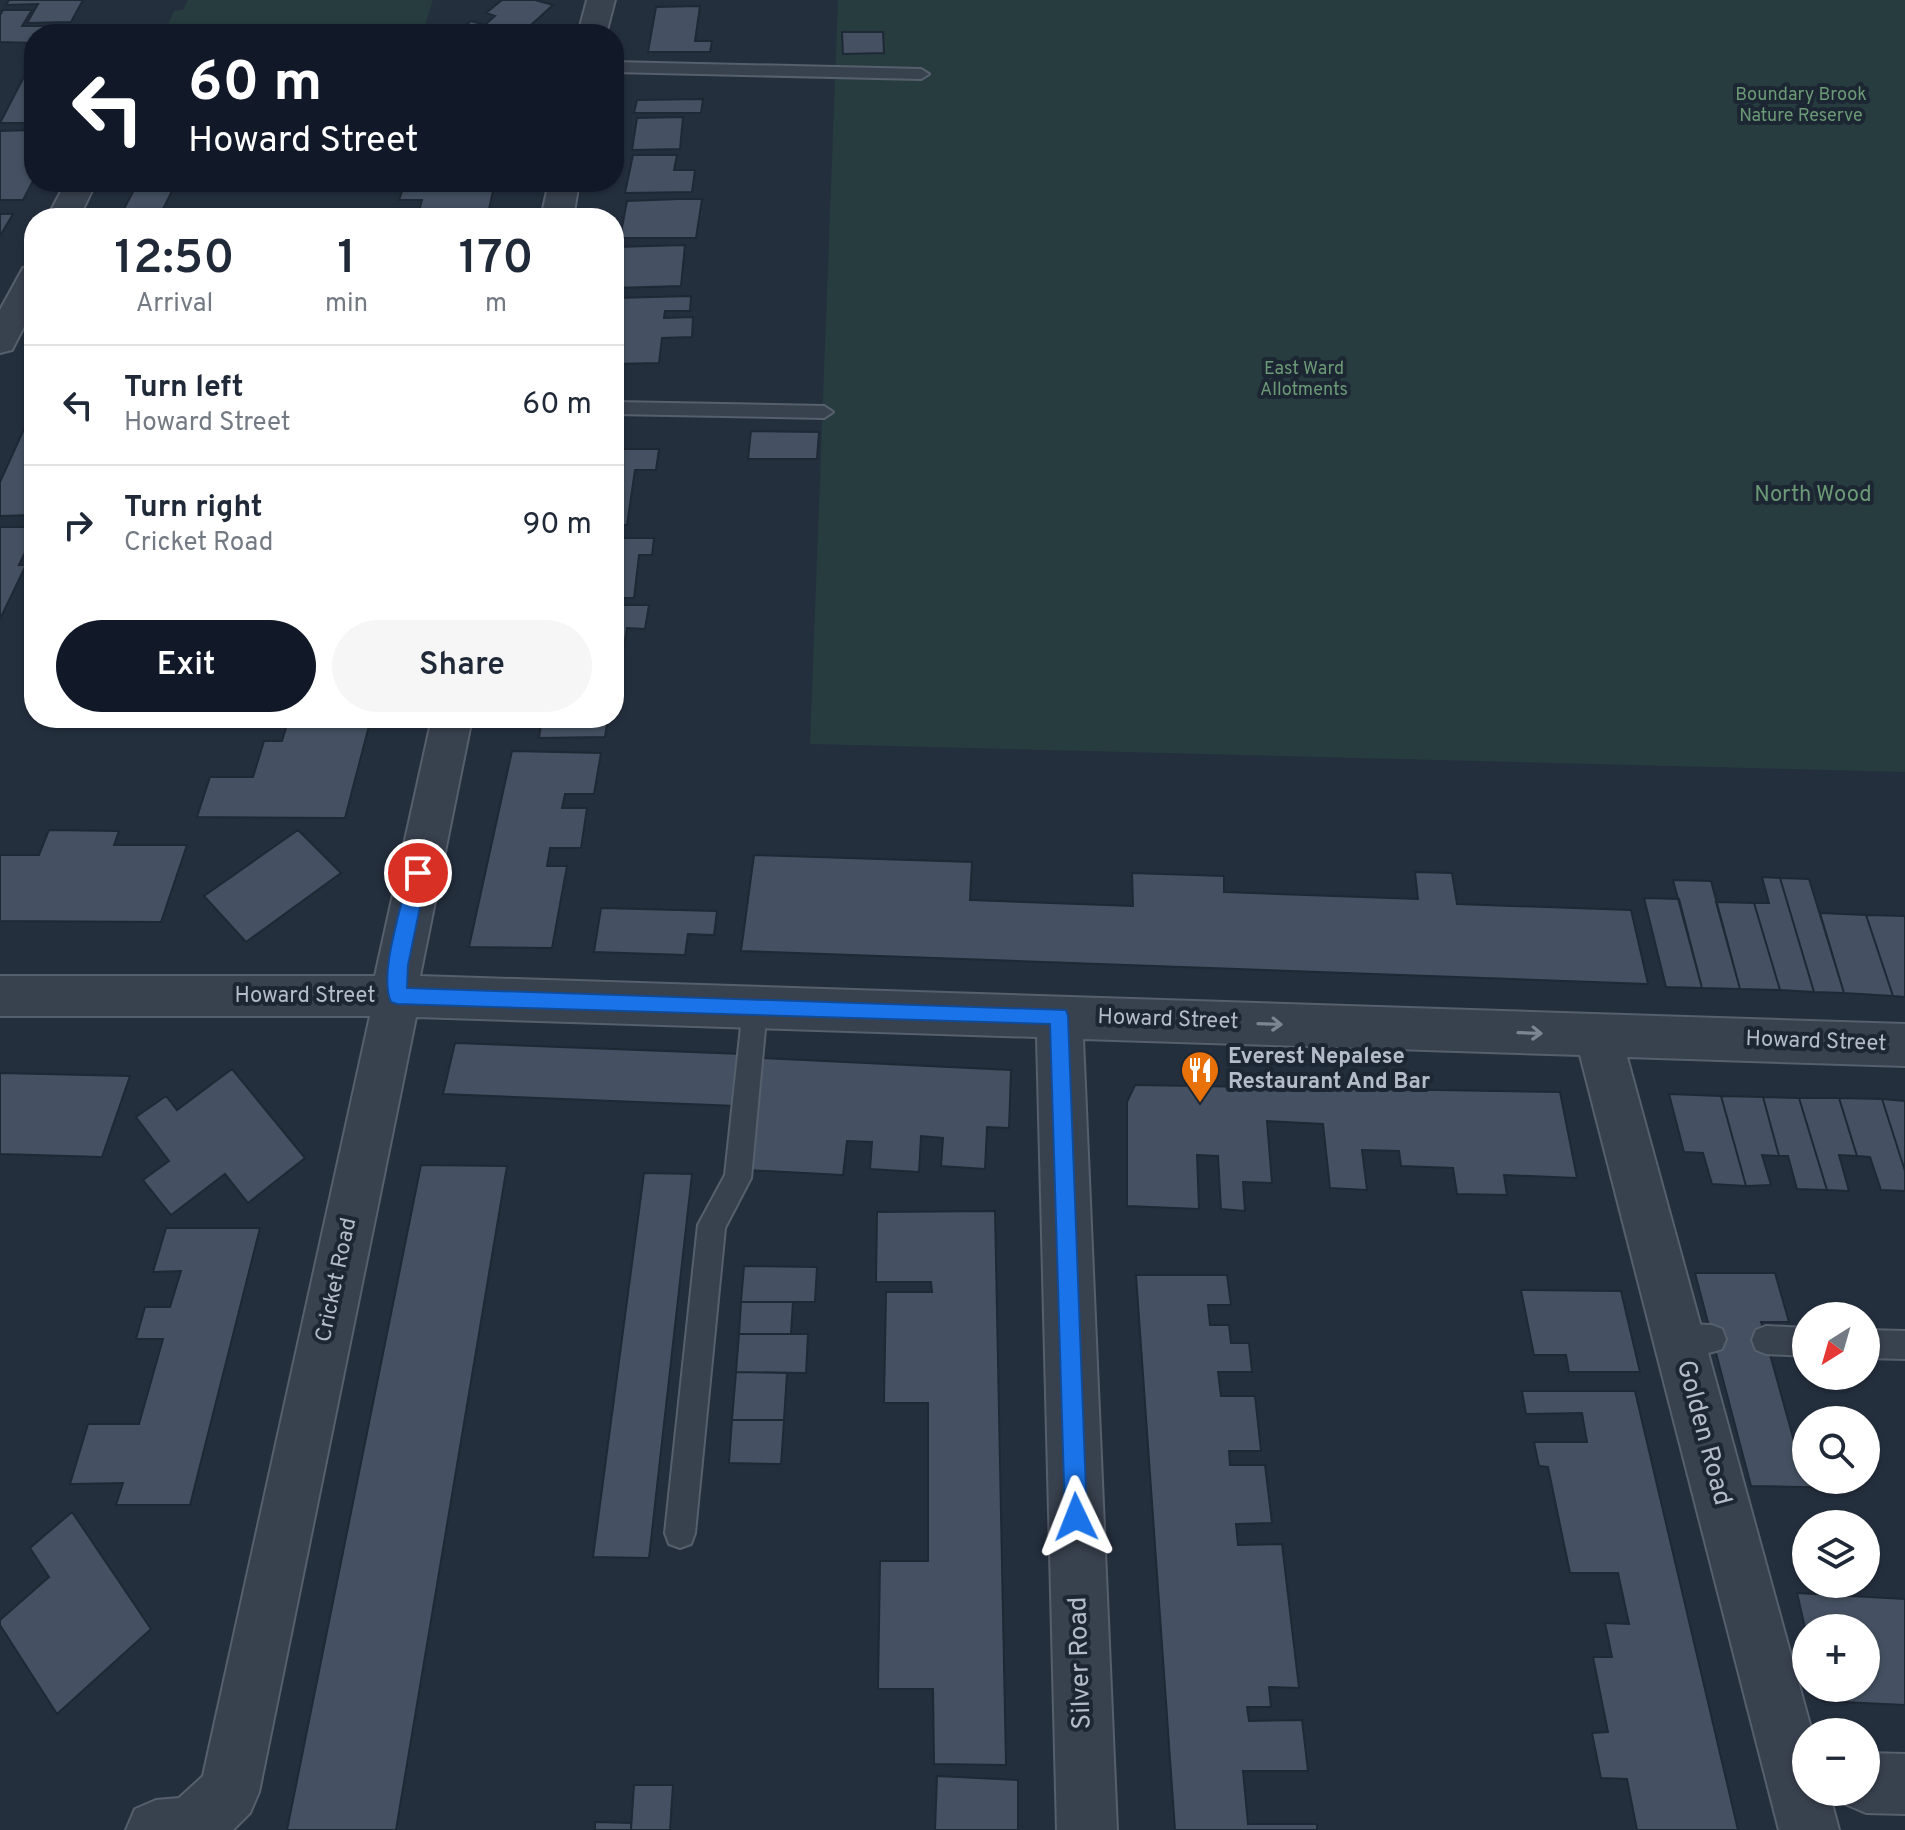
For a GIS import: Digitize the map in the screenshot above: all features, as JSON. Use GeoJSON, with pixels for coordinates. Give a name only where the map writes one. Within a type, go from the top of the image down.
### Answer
{"type":"FeatureCollection","features":[{"type":"Feature","properties":{"kind":"street"},"geometry":{"type":"LineString","coordinates":[[595,24],[601,0]]}},
{"type":"Feature","properties":{"kind":"street"},"geometry":{"type":"LineString","coordinates":[[0,342],[24,295]]}},
{"type":"Feature","properties":{"kind":"street","name":"Cricket Road"},"geometry":{"type":"LineString","coordinates":[[174,1828],[229,1792],[397,996],[398,965],[450,728]]}},
{"type":"Feature","properties":{"kind":"street","name":"Howard Street"},"geometry":{"type":"LineString","coordinates":[[0,996],[397,996],[1905,1045]]}},
{"type":"Feature","properties":{"kind":"street","name":"Silver Road"},"geometry":{"type":"LineString","coordinates":[[1059,1016],[1087,1830]]}},
{"type":"Feature","properties":{"kind":"street","name":"Golden Road"},"geometry":{"type":"LineString","coordinates":[[1598,1035],[1695,1338],[1792,1749]]}},
{"type":"Feature","properties":{"kind":"street"},"geometry":{"type":"LineString","coordinates":[[1880,1783],[1905,1784]]}},
{"type":"Feature","properties":{"kind":"lane"},"geometry":{"type":"LineString","coordinates":[[624,67],[921,74]]}},
{"type":"Feature","properties":{"kind":"lane"},"geometry":{"type":"LineString","coordinates":[[624,408],[824,412]]}},
{"type":"Feature","properties":{"kind":"lane"},"geometry":{"type":"LineString","coordinates":[[680,1533],[712,1225],[738,1178],[755,1008]]}},
{"type":"Feature","properties":{"kind":"lane"},"geometry":{"type":"LineString","coordinates":[[1766,1340],[1792,1341]]}},
{"type":"Feature","properties":{"kind":"lane"},"geometry":{"type":"LineString","coordinates":[[1880,1344],[1905,1345]]}},
{"type":"Feature","properties":{"kind":"green space"},"geometry":{"type":"Polygon","coordinates":[[[188,0],[433,0],[425,24],[168,24],[174,11],[183,10],[188,0]]]}},
{"type":"Feature","properties":{"kind":"green space","name":"East Ward Allotments"},"geometry":{"type":"Polygon","coordinates":[[[838,0],[1905,0],[1905,772],[810,744],[838,0]]]}},
{"type":"Feature","properties":{"kind":"building"},"geometry":{"type":"Polygon","coordinates":[[[9,0],[83,0],[71,22],[27,23],[38,4],[6,5],[9,0]]]}},
{"type":"Feature","properties":{"kind":"building"},"geometry":{"type":"Polygon","coordinates":[[[502,0],[535,0],[553,5],[532,24],[486,24],[495,16],[486,13],[502,0]]]}},
{"type":"Feature","properties":{"kind":"building"},"geometry":{"type":"Polygon","coordinates":[[[700,6],[695,41],[712,41],[710,52],[648,52],[656,7],[700,6]]]}},
{"type":"Feature","properties":{"kind":"building"},"geometry":{"type":"Polygon","coordinates":[[[3,10],[32,10],[22,26],[24,43],[0,42],[0,15],[3,10]]]}},
{"type":"Feature","properties":{"kind":"building"},"geometry":{"type":"Polygon","coordinates":[[[842,32],[883,32],[884,53],[843,54],[842,32]]]}},
{"type":"Feature","properties":{"kind":"building"},"geometry":{"type":"Polygon","coordinates":[[[24,77],[24,123],[0,123],[24,77]]]}},
{"type":"Feature","properties":{"kind":"building"},"geometry":{"type":"Polygon","coordinates":[[[703,99],[701,113],[634,113],[637,100],[703,99]]]}},
{"type":"Feature","properties":{"kind":"building"},"geometry":{"type":"Polygon","coordinates":[[[683,117],[680,149],[632,150],[637,118],[683,117]]]}},
{"type":"Feature","properties":{"kind":"building"},"geometry":{"type":"Polygon","coordinates":[[[24,130],[24,192],[27,192],[23,200],[0,200],[0,131],[24,130]]]}},
{"type":"Feature","properties":{"kind":"building"},"geometry":{"type":"Polygon","coordinates":[[[633,155],[677,155],[674,170],[695,170],[692,192],[625,193],[633,155]]]}},
{"type":"Feature","properties":{"kind":"building"},"geometry":{"type":"Polygon","coordinates":[[[133,192],[172,192],[164,208],[125,208],[133,192]]]}},
{"type":"Feature","properties":{"kind":"building"},"geometry":{"type":"Polygon","coordinates":[[[402,192],[493,192],[489,208],[420,208],[422,200],[399,200],[402,192]]]}},
{"type":"Feature","properties":{"kind":"building"},"geometry":{"type":"Polygon","coordinates":[[[702,199],[696,238],[624,238],[627,201],[702,199]]]}},
{"type":"Feature","properties":{"kind":"building"},"geometry":{"type":"Polygon","coordinates":[[[0,214],[13,214],[0,236],[0,214]]]}},
{"type":"Feature","properties":{"kind":"building"},"geometry":{"type":"Polygon","coordinates":[[[685,245],[681,286],[624,288],[624,247],[685,245]]]}},
{"type":"Feature","properties":{"kind":"building"},"geometry":{"type":"Polygon","coordinates":[[[691,296],[690,311],[665,311],[664,318],[693,317],[692,337],[662,338],[659,363],[624,364],[624,298],[691,296]]]}},
{"type":"Feature","properties":{"kind":"building"},"geometry":{"type":"Polygon","coordinates":[[[24,429],[24,515],[0,516],[0,482],[24,429]]]}},
{"type":"Feature","properties":{"kind":"building"},"geometry":{"type":"Polygon","coordinates":[[[751,431],[819,432],[817,459],[748,459],[751,431]]]}},
{"type":"Feature","properties":{"kind":"building"},"geometry":{"type":"Polygon","coordinates":[[[624,449],[659,449],[656,470],[635,470],[627,525],[624,525],[624,449]]]}},
{"type":"Feature","properties":{"kind":"building"},"geometry":{"type":"Polygon","coordinates":[[[0,527],[24,527],[24,555],[19,565],[24,565],[24,569],[0,619],[0,527]]]}},
{"type":"Feature","properties":{"kind":"building"},"geometry":{"type":"Polygon","coordinates":[[[624,538],[654,538],[652,555],[639,555],[634,598],[624,598],[624,538]]]}},
{"type":"Feature","properties":{"kind":"building"},"geometry":{"type":"Polygon","coordinates":[[[624,605],[649,605],[645,629],[627,628],[624,646],[624,605]]]}},
{"type":"Feature","properties":{"kind":"building"},"geometry":{"type":"Polygon","coordinates":[[[286,728],[368,728],[345,818],[197,817],[210,777],[253,777],[264,741],[282,741],[286,728]]]}},
{"type":"Feature","properties":{"kind":"building"},"geometry":{"type":"Polygon","coordinates":[[[540,728],[606,728],[605,737],[539,738],[540,728]]]}},
{"type":"Feature","properties":{"kind":"building"},"geometry":{"type":"Polygon","coordinates":[[[512,751],[601,753],[594,794],[565,794],[562,808],[587,808],[581,848],[550,848],[547,866],[567,866],[552,948],[469,947],[512,751]]]}},
{"type":"Feature","properties":{"kind":"building"},"geometry":{"type":"Polygon","coordinates":[[[49,830],[119,831],[114,845],[187,845],[161,922],[0,921],[0,855],[39,855],[49,830]]]}},
{"type":"Feature","properties":{"kind":"building"},"geometry":{"type":"Polygon","coordinates":[[[298,830],[341,873],[246,942],[204,896],[298,830]]]}},
{"type":"Feature","properties":{"kind":"building"},"geometry":{"type":"Polygon","coordinates":[[[754,855],[972,862],[970,900],[1133,906],[1132,873],[1224,876],[1224,892],[1418,899],[1415,872],[1452,873],[1457,904],[1631,910],[1648,984],[741,951],[754,855]]]}},
{"type":"Feature","properties":{"kind":"building"},"geometry":{"type":"Polygon","coordinates":[[[1762,877],[1780,878],[1814,992],[1780,990],[1754,903],[1769,903],[1762,877]]]}},
{"type":"Feature","properties":{"kind":"building"},"geometry":{"type":"Polygon","coordinates":[[[1780,878],[1809,879],[1844,993],[1814,992],[1780,878]]]}},
{"type":"Feature","properties":{"kind":"building"},"geometry":{"type":"Polygon","coordinates":[[[1673,880],[1711,881],[1740,989],[1702,988],[1673,880]]]}},
{"type":"Feature","properties":{"kind":"building"},"geometry":{"type":"Polygon","coordinates":[[[1644,898],[1679,899],[1702,988],[1666,987],[1644,898]]]}},
{"type":"Feature","properties":{"kind":"building"},"geometry":{"type":"Polygon","coordinates":[[[1716,902],[1754,903],[1780,990],[1740,989],[1716,902]]]}},
{"type":"Feature","properties":{"kind":"building"},"geometry":{"type":"Polygon","coordinates":[[[601,908],[717,911],[714,935],[688,934],[685,955],[594,952],[601,908]]]}},
{"type":"Feature","properties":{"kind":"building"},"geometry":{"type":"Polygon","coordinates":[[[1820,913],[1866,915],[1893,996],[1844,993],[1820,913]]]}},
{"type":"Feature","properties":{"kind":"building"},"geometry":{"type":"Polygon","coordinates":[[[1866,915],[1905,916],[1905,997],[1893,996],[1866,915]]]}},
{"type":"Feature","properties":{"kind":"building"},"geometry":{"type":"Polygon","coordinates":[[[455,1043],[743,1054],[737,1106],[443,1094],[455,1043]]]}},
{"type":"Feature","properties":{"kind":"building"},"geometry":{"type":"Polygon","coordinates":[[[761,1058],[1011,1070],[1009,1128],[987,1127],[985,1169],[941,1166],[943,1138],[921,1136],[919,1172],[870,1169],[872,1142],[847,1141],[843,1175],[746,1170],[761,1058]]]}},
{"type":"Feature","properties":{"kind":"building"},"geometry":{"type":"Polygon","coordinates":[[[232,1069],[305,1158],[248,1203],[225,1174],[171,1215],[143,1180],[169,1161],[136,1117],[166,1096],[177,1110],[232,1069]]]}},
{"type":"Feature","properties":{"kind":"building"},"geometry":{"type":"Polygon","coordinates":[[[0,1073],[130,1076],[102,1157],[0,1154],[0,1073]]]}},
{"type":"Feature","properties":{"kind":"building"},"geometry":{"type":"Polygon","coordinates":[[[1135,1085],[1560,1092],[1577,1178],[1504,1175],[1507,1195],[1457,1194],[1453,1168],[1401,1166],[1399,1151],[1362,1150],[1367,1190],[1330,1188],[1323,1124],[1267,1121],[1272,1183],[1243,1182],[1245,1211],[1221,1209],[1218,1156],[1197,1155],[1199,1209],[1127,1206],[1127,1102],[1135,1085]]]}},
{"type":"Feature","properties":{"kind":"building"},"geometry":{"type":"Polygon","coordinates":[[[1669,1094],[1721,1096],[1746,1186],[1712,1184],[1703,1153],[1684,1152],[1669,1094]]]}},
{"type":"Feature","properties":{"kind":"building"},"geometry":{"type":"Polygon","coordinates":[[[1721,1096],[1763,1097],[1779,1156],[1762,1155],[1771,1185],[1746,1186],[1721,1096]]]}},
{"type":"Feature","properties":{"kind":"building"},"geometry":{"type":"Polygon","coordinates":[[[1763,1097],[1799,1098],[1827,1190],[1797,1189],[1788,1156],[1779,1156],[1763,1097]]]}},
{"type":"Feature","properties":{"kind":"building"},"geometry":{"type":"Polygon","coordinates":[[[1799,1098],[1839,1098],[1857,1156],[1839,1155],[1849,1191],[1827,1190],[1799,1098]]]}},
{"type":"Feature","properties":{"kind":"building"},"geometry":{"type":"Polygon","coordinates":[[[1839,1098],[1882,1099],[1905,1171],[1905,1191],[1881,1190],[1870,1157],[1857,1156],[1839,1098]]]}},
{"type":"Feature","properties":{"kind":"building"},"geometry":{"type":"Polygon","coordinates":[[[1882,1099],[1905,1101],[1905,1171],[1882,1099]]]}},
{"type":"Feature","properties":{"kind":"building"},"geometry":{"type":"Polygon","coordinates":[[[421,1165],[507,1166],[396,1830],[287,1830],[421,1165]]]}},
{"type":"Feature","properties":{"kind":"building"},"geometry":{"type":"Polygon","coordinates":[[[644,1173],[692,1174],[649,1558],[593,1557],[644,1173]]]}},
{"type":"Feature","properties":{"kind":"building"},"geometry":{"type":"Polygon","coordinates":[[[995,1211],[1006,1765],[934,1764],[933,1689],[878,1689],[880,1561],[928,1561],[928,1403],[884,1403],[886,1292],[932,1292],[931,1282],[876,1282],[877,1212],[995,1211]]]}},
{"type":"Feature","properties":{"kind":"building"},"geometry":{"type":"Polygon","coordinates":[[[166,1228],[260,1228],[190,1505],[116,1505],[123,1483],[70,1484],[88,1424],[139,1424],[163,1339],[136,1339],[145,1307],[170,1307],[181,1271],[153,1272],[166,1228]]]}},
{"type":"Feature","properties":{"kind":"building"},"geometry":{"type":"Polygon","coordinates":[[[744,1266],[817,1267],[815,1302],[741,1302],[744,1266]]]}},
{"type":"Feature","properties":{"kind":"building"},"geometry":{"type":"Polygon","coordinates":[[[1695,1273],[1775,1273],[1789,1322],[1761,1322],[1792,1434],[1792,1487],[1751,1486],[1695,1273]]]}},
{"type":"Feature","properties":{"kind":"building"},"geometry":{"type":"Polygon","coordinates":[[[1136,1275],[1227,1275],[1231,1305],[1208,1305],[1210,1325],[1229,1325],[1231,1343],[1249,1343],[1252,1372],[1218,1372],[1221,1396],[1255,1396],[1261,1451],[1229,1451],[1230,1465],[1265,1465],[1272,1523],[1236,1524],[1238,1545],[1282,1544],[1299,1688],[1269,1687],[1271,1707],[1247,1707],[1249,1721],[1302,1720],[1308,1771],[1243,1771],[1248,1824],[1317,1824],[1317,1830],[1175,1830],[1136,1275]]]}},
{"type":"Feature","properties":{"kind":"building"},"geometry":{"type":"Polygon","coordinates":[[[1521,1290],[1621,1291],[1640,1372],[1569,1372],[1566,1355],[1534,1355],[1521,1290]]]}},
{"type":"Feature","properties":{"kind":"building"},"geometry":{"type":"Polygon","coordinates":[[[741,1302],[793,1302],[791,1334],[739,1334],[741,1302]]]}},
{"type":"Feature","properties":{"kind":"building"},"geometry":{"type":"Polygon","coordinates":[[[739,1334],[808,1334],[806,1373],[736,1372],[739,1334]]]}},
{"type":"Feature","properties":{"kind":"building"},"geometry":{"type":"Polygon","coordinates":[[[736,1372],[787,1373],[784,1420],[732,1420],[736,1372]]]}},
{"type":"Feature","properties":{"kind":"building"},"geometry":{"type":"Polygon","coordinates":[[[1522,1391],[1635,1391],[1738,1830],[1637,1830],[1627,1779],[1601,1778],[1592,1733],[1608,1732],[1593,1657],[1612,1657],[1605,1623],[1629,1624],[1618,1573],[1570,1573],[1548,1467],[1539,1466],[1534,1442],[1587,1442],[1582,1413],[1526,1414],[1522,1391]]]}},
{"type":"Feature","properties":{"kind":"building"},"geometry":{"type":"Polygon","coordinates":[[[732,1420],[784,1420],[781,1464],[729,1463],[732,1420]]]}},
{"type":"Feature","properties":{"kind":"building"},"geometry":{"type":"Polygon","coordinates":[[[72,1512],[151,1629],[57,1714],[0,1625],[0,1620],[49,1577],[30,1548],[72,1512]]]}},
{"type":"Feature","properties":{"kind":"building"},"geometry":{"type":"Polygon","coordinates":[[[1798,1598],[1905,1599],[1905,1705],[1843,1702],[1880,1702],[1880,1614],[1802,1614],[1798,1598]]]}},
{"type":"Feature","properties":{"kind":"building"},"geometry":{"type":"Polygon","coordinates":[[[937,1776],[1018,1780],[1018,1830],[935,1830],[937,1776]]]}},
{"type":"Feature","properties":{"kind":"building"},"geometry":{"type":"Polygon","coordinates":[[[634,1785],[673,1785],[670,1830],[631,1830],[634,1785]]]}},
{"type":"Feature","properties":{"kind":"building"},"geometry":{"type":"Polygon","coordinates":[[[595,1822],[631,1823],[631,1830],[595,1830],[595,1822]]]}},
{"type":"Feature","properties":{"kind":"place","name":"Everest Nepalese Restaurant And Bar"},"geometry":{"type":"Point","coordinates":[1200,1104]}},
{"type":"Feature","properties":{"kind":"route"},"geometry":{"type":"LineString","coordinates":[[418,873],[398,965],[397,996],[1059,1016],[1076,1517]]}},
{"type":"Feature","properties":{"kind":"park label","name":"Boundary Brook Nature Reserve"},"geometry":{"type":"Point","coordinates":[1801,105]}},
{"type":"Feature","properties":{"kind":"park label","name":"North Wood"},"geometry":{"type":"Point","coordinates":[1813,495]}}]}
